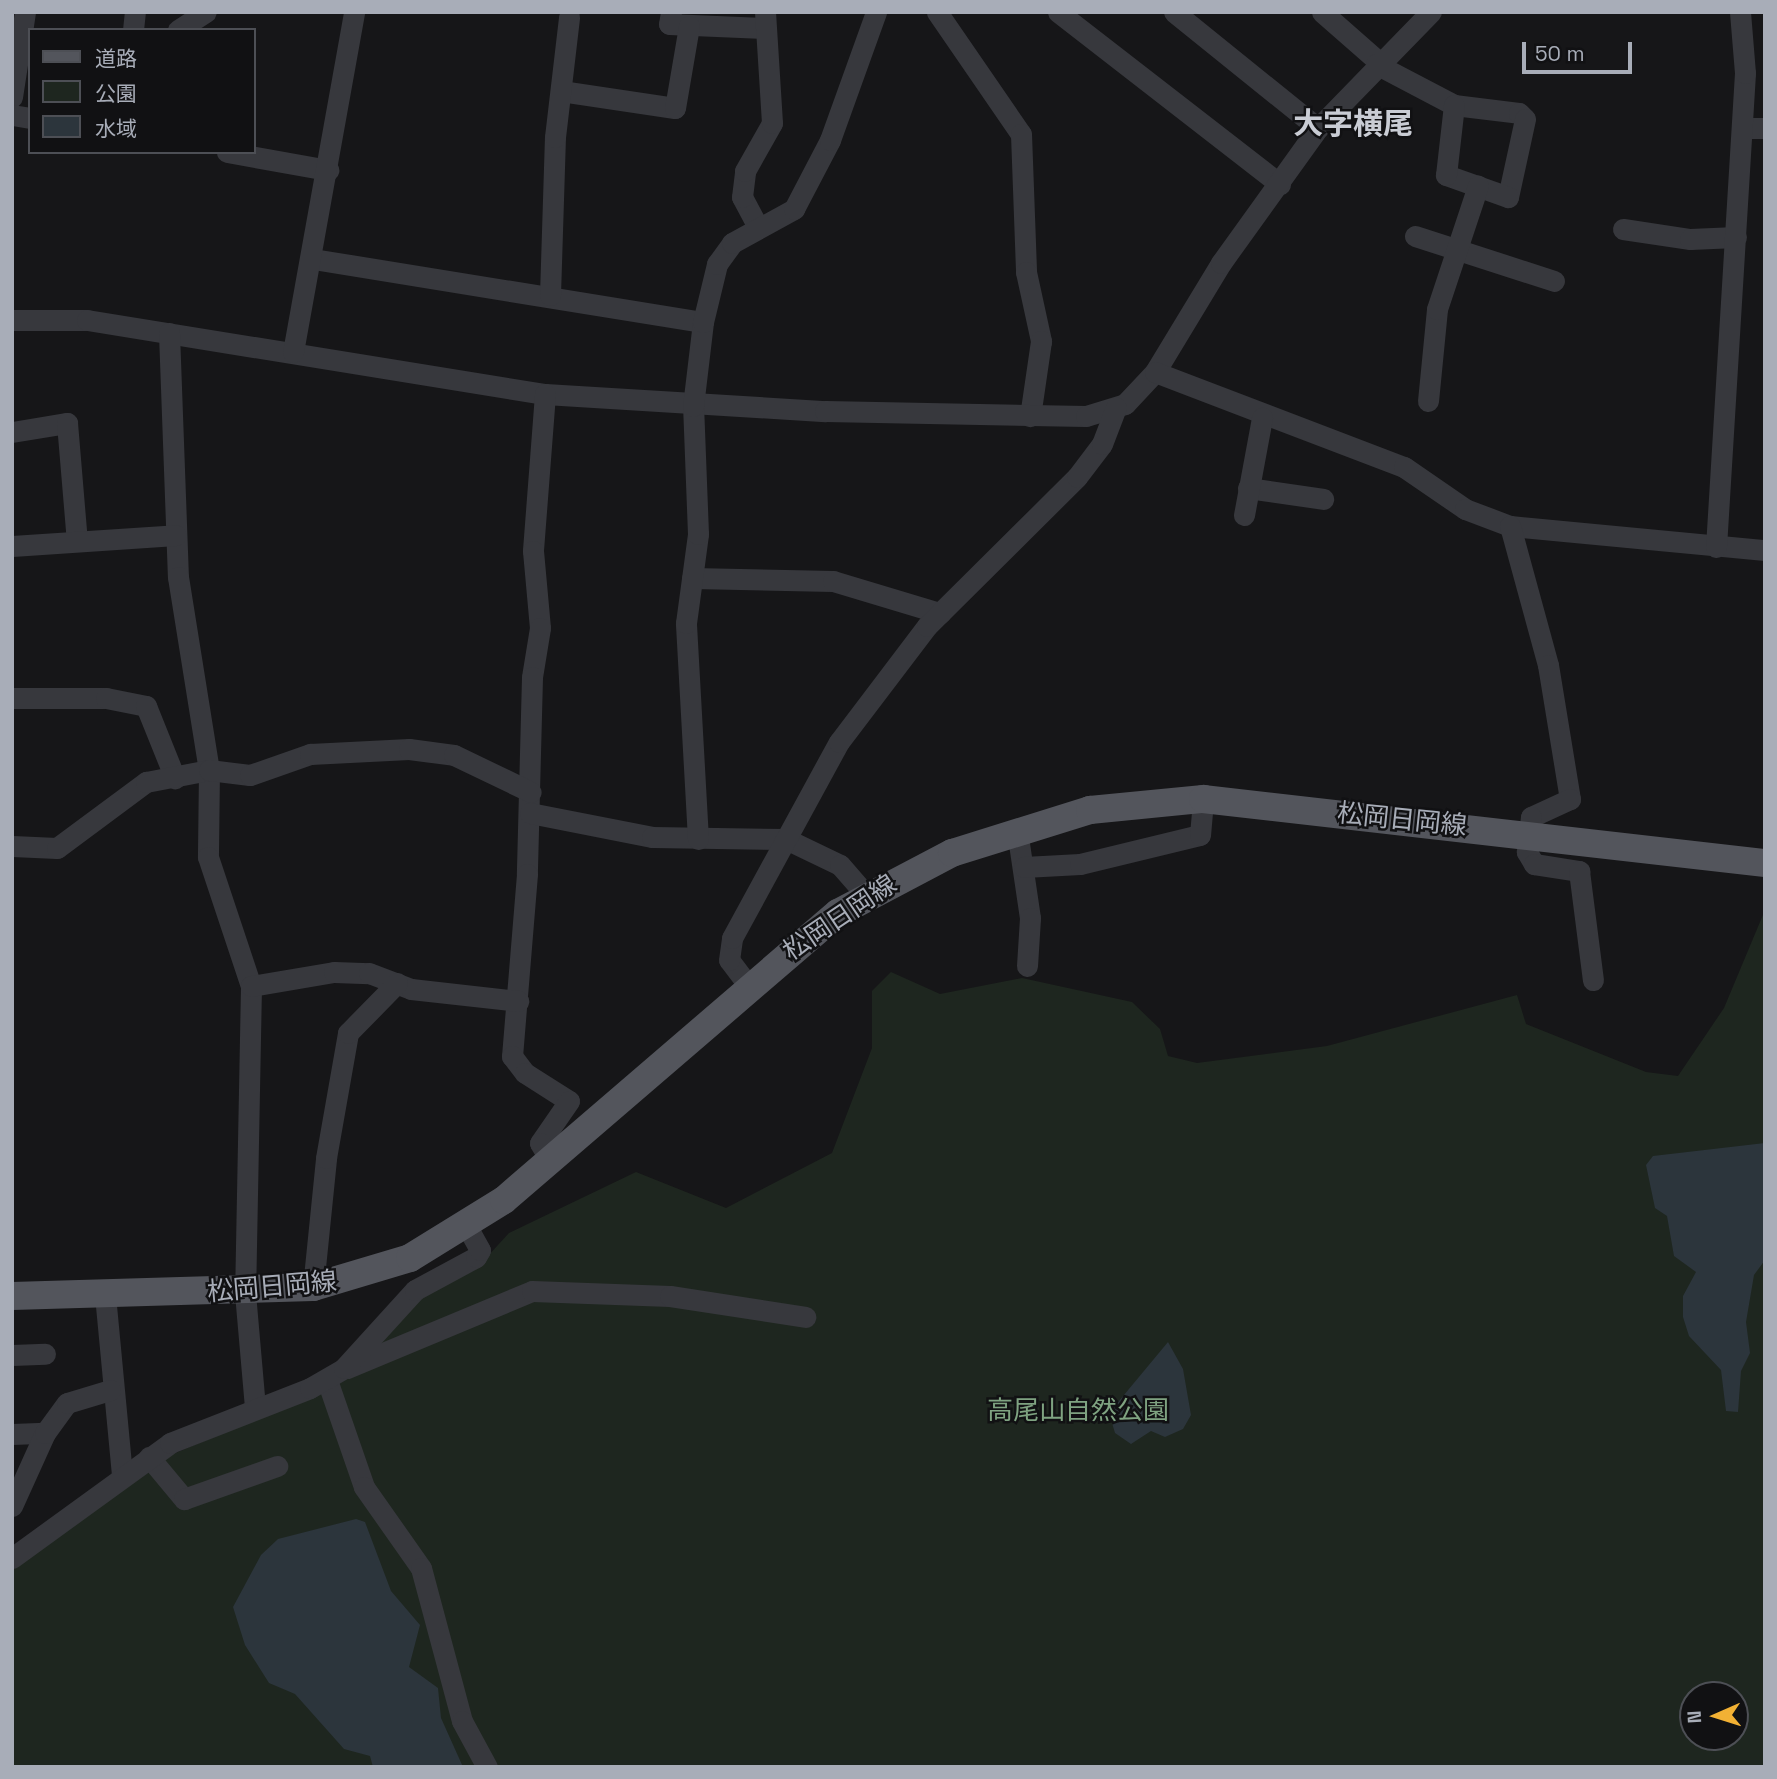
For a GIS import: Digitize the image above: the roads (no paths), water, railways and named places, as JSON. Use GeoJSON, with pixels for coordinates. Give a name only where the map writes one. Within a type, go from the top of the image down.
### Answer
{"type":"FeatureCollection","features":[{"type":"Feature","properties":{"kind":"main road","name":"松岡日岡線"},"geometry":{"type":"LineString","coordinates":[[12,1296],[245,1293],[313,1287],[384,1268],[467,1227],[550,1160],[748,985],[866,895],[1017,830],[1090,810],[1203,799],[1765,863]]}},
{"type":"Feature","properties":{"kind":"street"},"geometry":{"type":"LineString","coordinates":[[12,97],[25,12]]}},
{"type":"Feature","properties":{"kind":"street"},"geometry":{"type":"LineString","coordinates":[[181,28],[206,12]]}},
{"type":"Feature","properties":{"kind":"street"},"geometry":{"type":"LineString","coordinates":[[293,352],[313,259],[354,12]]}},
{"type":"Feature","properties":{"kind":"street"},"geometry":{"type":"LineString","coordinates":[[671,12],[670,24],[689,26],[764,20],[772,123],[745,171],[742,197],[758,227]]}},
{"type":"Feature","properties":{"kind":"street"},"geometry":{"type":"LineString","coordinates":[[698,839],[687,674],[699,484],[693,406],[703,322],[717,264],[732,243],[794,209],[830,140],[876,12]]}},
{"type":"Feature","properties":{"kind":"street"},"geometry":{"type":"LineString","coordinates":[[937,12],[1021,134],[1026,272],[1041,341],[1030,416]]}},
{"type":"Feature","properties":{"kind":"street"},"geometry":{"type":"LineString","coordinates":[[1058,12],[1280,184]]}},
{"type":"Feature","properties":{"kind":"street"},"geometry":{"type":"LineString","coordinates":[[1322,12],[1377,63],[1454,105],[1518,113],[1525,119],[1508,197],[1446,175],[1454,105]]}},
{"type":"Feature","properties":{"kind":"street"},"geometry":{"type":"LineString","coordinates":[[748,985],[729,960],[730,944],[839,742],[940,613],[1077,477],[1102,444],[1116,408],[1155,372],[1221,263],[1318,128],[1377,63],[1431,12]]}},
{"type":"Feature","properties":{"kind":"street"},"geometry":{"type":"LineString","coordinates":[[1716,547],[1742,128],[1740,12]]}},
{"type":"Feature","properties":{"kind":"street"},"geometry":{"type":"LineString","coordinates":[[1180,14],[1318,128]]}},
{"type":"Feature","properties":{"kind":"street"},"geometry":{"type":"LineString","coordinates":[[550,295],[561,91],[569,17]]}},
{"type":"Feature","properties":{"kind":"street"},"geometry":{"type":"LineString","coordinates":[[561,91],[675,108],[689,26]]}},
{"type":"Feature","properties":{"kind":"street"},"geometry":{"type":"LineString","coordinates":[[1742,128],[1765,128]]}},
{"type":"Feature","properties":{"kind":"street"},"geometry":{"type":"LineString","coordinates":[[238,154],[328,170]]}},
{"type":"Feature","properties":{"kind":"street"},"geometry":{"type":"LineString","coordinates":[[1428,401],[1437,309],[1459,251],[1478,186]]}},
{"type":"Feature","properties":{"kind":"street"},"geometry":{"type":"LineString","coordinates":[[1623,229],[1690,239],[1736,237]]}},
{"type":"Feature","properties":{"kind":"street"},"geometry":{"type":"LineString","coordinates":[[1415,236],[1554,281]]}},
{"type":"Feature","properties":{"kind":"street"},"geometry":{"type":"LineString","coordinates":[[313,259],[550,295],[703,322]]}},
{"type":"Feature","properties":{"kind":"street"},"geometry":{"type":"LineString","coordinates":[[12,320],[87,320],[545,394],[693,406],[1030,416],[1086,416],[1116,408]]}},
{"type":"Feature","properties":{"kind":"street"},"geometry":{"type":"LineString","coordinates":[[169,333],[176,535],[209,770],[209,865],[234,920],[251,986],[245,1293],[255,1408]]}},
{"type":"Feature","properties":{"kind":"street"},"geometry":{"type":"LineString","coordinates":[[1155,372],[1262,418],[1404,467],[1465,509],[1510,526],[1765,550]]}},
{"type":"Feature","properties":{"kind":"street"},"geometry":{"type":"LineString","coordinates":[[545,394],[533,551],[540,628],[532,677],[530,803],[512,1056],[525,1073],[569,1101],[540,1143],[550,1160]]}},
{"type":"Feature","properties":{"kind":"street"},"geometry":{"type":"LineString","coordinates":[[1244,515],[1262,418]]}},
{"type":"Feature","properties":{"kind":"street"},"geometry":{"type":"LineString","coordinates":[[12,432],[66,423],[77,541]]}},
{"type":"Feature","properties":{"kind":"street"},"geometry":{"type":"LineString","coordinates":[[1248,488],[1323,499]]}},
{"type":"Feature","properties":{"kind":"street"},"geometry":{"type":"LineString","coordinates":[[1510,526],[1548,665],[1570,799],[1536,810],[1528,834],[1527,852],[1534,864],[1579,871],[1594,979]]}},
{"type":"Feature","properties":{"kind":"street"},"geometry":{"type":"LineString","coordinates":[[12,546],[176,535]]}},
{"type":"Feature","properties":{"kind":"street"},"geometry":{"type":"LineString","coordinates":[[692,578],[833,581],[940,613]]}},
{"type":"Feature","properties":{"kind":"street"},"geometry":{"type":"LineString","coordinates":[[12,698],[106,698],[146,706],[175,778]]}},
{"type":"Feature","properties":{"kind":"street"},"geometry":{"type":"LineString","coordinates":[[12,846],[57,848],[137,786],[209,770],[250,775],[310,754],[410,749],[454,755],[530,803],[604,832],[698,839],[786,839],[840,865],[866,895]]}},
{"type":"Feature","properties":{"kind":"street"},"geometry":{"type":"LineString","coordinates":[[1024,867],[1080,864],[1200,835],[1203,799]]}},
{"type":"Feature","properties":{"kind":"street"},"geometry":{"type":"LineString","coordinates":[[1017,830],[1024,867],[1027,966]]}},
{"type":"Feature","properties":{"kind":"street"},"geometry":{"type":"LineString","coordinates":[[251,986],[334,972],[518,1001]]}},
{"type":"Feature","properties":{"kind":"street"},"geometry":{"type":"LineString","coordinates":[[313,1287],[326,1158],[348,1033],[397,983]]}},
{"type":"Feature","properties":{"kind":"street"},"geometry":{"type":"LineString","coordinates":[[336,1374],[415,1290],[476,1257],[480,1250],[467,1227]]}},
{"type":"Feature","properties":{"kind":"street"},"geometry":{"type":"LineString","coordinates":[[12,1558],[149,1457],[255,1408],[532,1291],[660,1295],[805,1317]]}},
{"type":"Feature","properties":{"kind":"street"},"geometry":{"type":"LineString","coordinates":[[105,1295],[110,1390],[122,1475]]}},
{"type":"Feature","properties":{"kind":"street"},"geometry":{"type":"LineString","coordinates":[[12,1355],[45,1354]]}},
{"type":"Feature","properties":{"kind":"street"},"geometry":{"type":"LineString","coordinates":[[336,1374],[364,1487],[421,1568],[462,1721],[487,1767]]}},
{"type":"Feature","properties":{"kind":"street"},"geometry":{"type":"LineString","coordinates":[[12,1506],[45,1433],[67,1403],[110,1390]]}},
{"type":"Feature","properties":{"kind":"street"},"geometry":{"type":"LineString","coordinates":[[12,1434],[45,1433]]}},
{"type":"Feature","properties":{"kind":"street"},"geometry":{"type":"LineString","coordinates":[[149,1457],[184,1499],[277,1466]]}},
{"type":"Feature","properties":{"kind":"water"},"geometry":{"type":"Polygon","coordinates":[[[1765,1143],[1765,1260],[1754,1275],[1746,1322],[1750,1353],[1741,1371],[1738,1412],[1726,1411],[1721,1370],[1689,1336],[1683,1317],[1683,1296],[1696,1272],[1674,1256],[1667,1216],[1655,1208],[1646,1165],[1653,1156],[1765,1143]]]}},
{"type":"Feature","properties":{"kind":"water"},"geometry":{"type":"Polygon","coordinates":[[[1168,1342],[1183,1369],[1191,1415],[1183,1429],[1165,1437],[1151,1431],[1131,1444],[1115,1433],[1109,1413],[1168,1342]]]}},
{"type":"Feature","properties":{"kind":"water"},"geometry":{"type":"Polygon","coordinates":[[[356,1519],[365,1522],[391,1591],[420,1625],[409,1667],[438,1688],[441,1718],[463,1767],[373,1767],[370,1756],[344,1749],[295,1694],[269,1683],[245,1645],[233,1607],[261,1555],[278,1539],[356,1519]]]}},
{"type":"Feature","properties":{"kind":"district","name":"大字横尾"},"geometry":{"type":"Point","coordinates":[1353,124]}},
{"type":"Feature","properties":{"kind":"park label","name":"高尾山自然公園"},"geometry":{"type":"Point","coordinates":[1078,1411]}}]}
